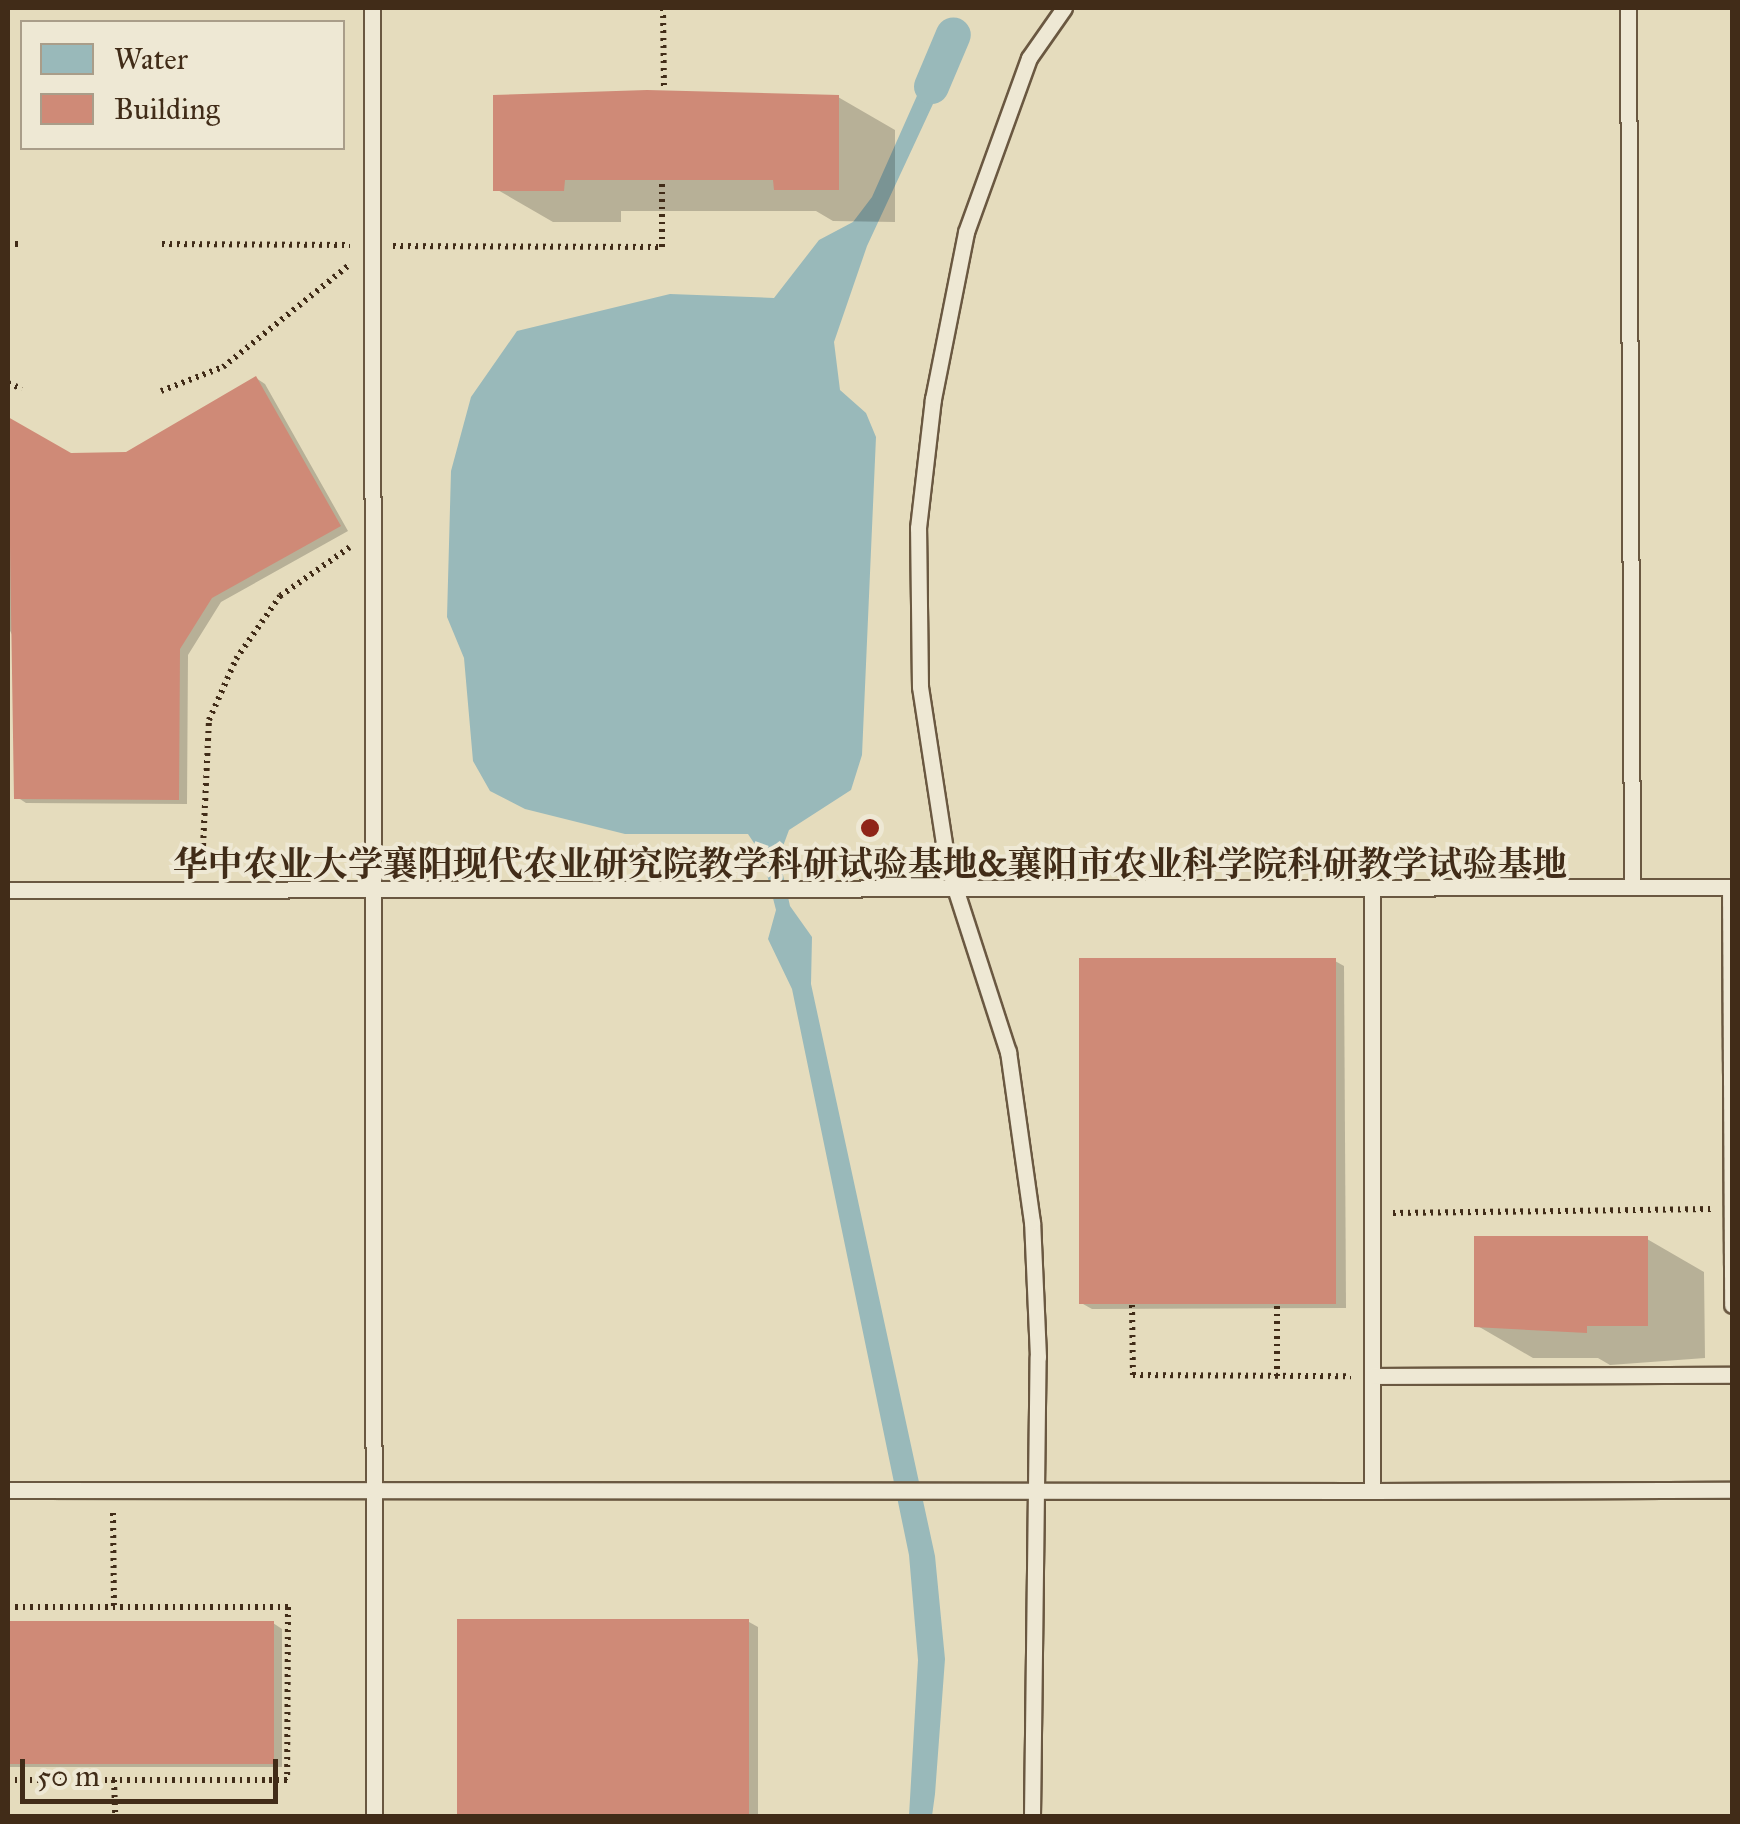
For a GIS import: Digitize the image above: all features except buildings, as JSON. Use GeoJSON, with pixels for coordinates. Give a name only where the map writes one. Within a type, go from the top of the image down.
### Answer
{"type":"FeatureCollection","features":[{"type":"Feature","properties":{"kind":"lane"},"geometry":{"type":"LineString","coordinates":[[372,8],[374,1816]]}},
{"type":"Feature","properties":{"kind":"lane"},"geometry":{"type":"LineString","coordinates":[[1032,1816],[1038,1357],[1029,1203],[1008,1052],[955,888],[920,687],[918,528],[933,399],[966,232],[1029,58],[1064,8]]}},
{"type":"Feature","properties":{"kind":"lane"},"geometry":{"type":"LineString","coordinates":[[1628,8],[1632,887]]}},
{"type":"Feature","properties":{"kind":"lane"},"geometry":{"type":"LineString","coordinates":[[1372,887],[1372,1491]]}},
{"type":"Feature","properties":{"kind":"lane"},"geometry":{"type":"LineString","coordinates":[[8,890],[1731,887],[1732,1305]]}},
{"type":"Feature","properties":{"kind":"lane"},"geometry":{"type":"LineString","coordinates":[[1372,1376],[1732,1375]]}},
{"type":"Feature","properties":{"kind":"lane"},"geometry":{"type":"LineString","coordinates":[[8,1490],[1732,1490]]}},
{"type":"Feature","properties":{"kind":"path"},"geometry":{"type":"LineString","coordinates":[[663,8],[664,90]]}},
{"type":"Feature","properties":{"kind":"path"},"geometry":{"type":"LineString","coordinates":[[162,244],[662,247],[662,180]]}},
{"type":"Feature","properties":{"kind":"path"},"geometry":{"type":"LineString","coordinates":[[8,244],[22,244]]}},
{"type":"Feature","properties":{"kind":"path"},"geometry":{"type":"LineString","coordinates":[[161,391],[223,367],[372,246]]}},
{"type":"Feature","properties":{"kind":"path"},"geometry":{"type":"LineString","coordinates":[[8,384],[22,389]]}},
{"type":"Feature","properties":{"kind":"path"},"geometry":{"type":"LineString","coordinates":[[202,890],[209,720],[236,658],[280,596],[372,531]]}},
{"type":"Feature","properties":{"kind":"path"},"geometry":{"type":"LineString","coordinates":[[1372,1213],[1732,1209]]}},
{"type":"Feature","properties":{"kind":"path"},"geometry":{"type":"LineString","coordinates":[[1277,1304],[1277,1376]]}},
{"type":"Feature","properties":{"kind":"path"},"geometry":{"type":"LineString","coordinates":[[1132,1305],[1134,1375],[1372,1376]]}},
{"type":"Feature","properties":{"kind":"path"},"geometry":{"type":"LineString","coordinates":[[113,1490],[114,1607]]}},
{"type":"Feature","properties":{"kind":"path"},"geometry":{"type":"LineString","coordinates":[[8,1607],[288,1607],[287,1780],[8,1780]]}},
{"type":"Feature","properties":{"kind":"path"},"geometry":{"type":"LineString","coordinates":[[114,1780],[115,1816]]}},
{"type":"Feature","properties":{"kind":"water"},"geometry":{"type":"Polygon","coordinates":[[[940,44],[959,48],[867,246],[834,342],[840,390],[866,413],[876,437],[862,755],[851,790],[789,830],[779,857],[790,906],[812,937],[811,984],[935,1556],[945,1659],[935,1794],[932,1816],[909,1816],[918,1660],[909,1555],[792,989],[768,939],[776,910],[762,855],[748,834],[625,834],[525,809],[490,791],[473,761],[464,658],[447,617],[451,471],[471,397],[517,331],[670,294],[774,298],[819,240],[853,222],[872,197],[940,44]]]}},
{"type":"Feature","properties":{"kind":"waterway"},"geometry":{"type":"LineString","coordinates":[[931,86],[953,34]]}},
{"type":"Feature","properties":{"kind":"place","name":"华中农业大学襄阳现代农业研究院教学科研试验基地&襄阳市农业科学院科研教学试验基地"},"geometry":{"type":"Point","coordinates":[870,828]}}]}
